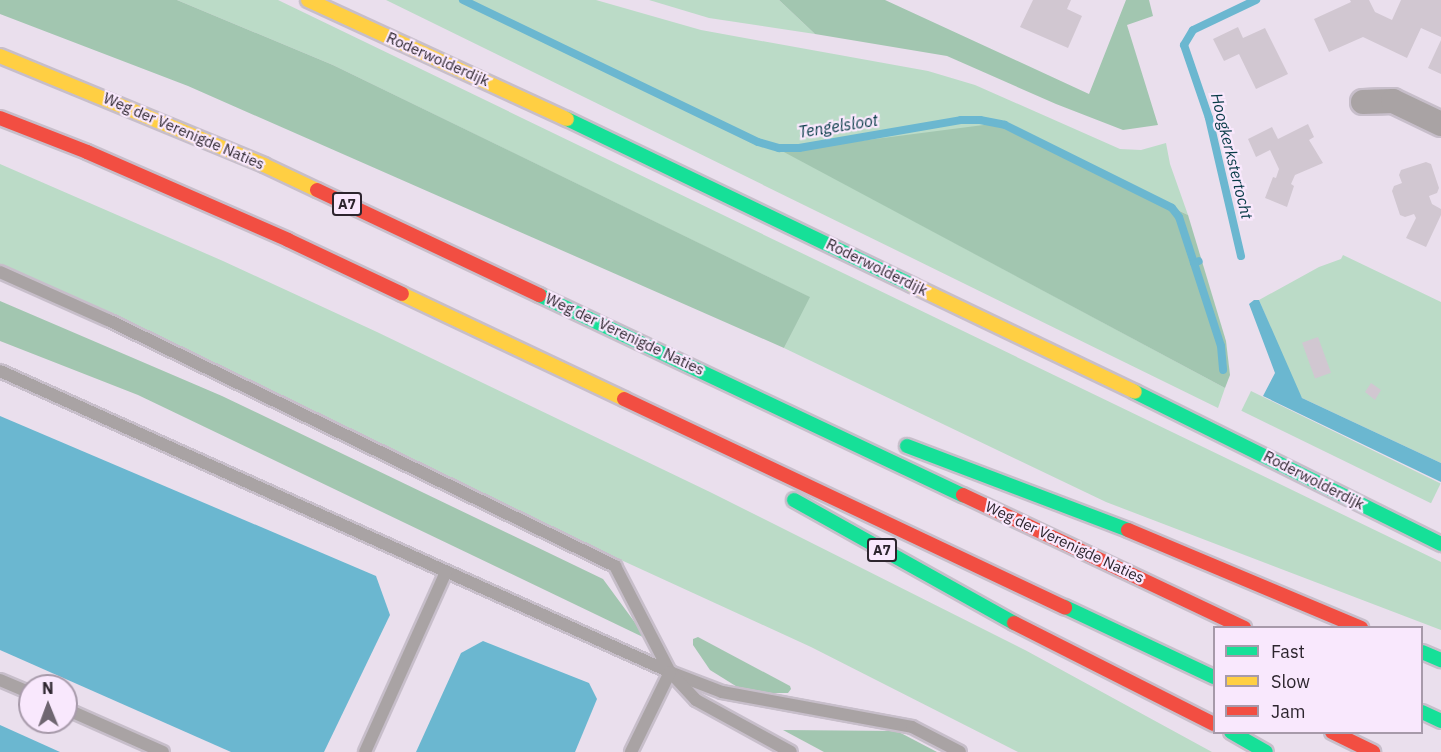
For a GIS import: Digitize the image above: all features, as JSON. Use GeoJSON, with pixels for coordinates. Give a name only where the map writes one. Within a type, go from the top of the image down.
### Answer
{"type":"FeatureCollection","features":[{"type":"Feature","properties":{"kind":"main road","name":"Roderwolderdijk"},"geometry":{"type":"LineString","coordinates":[[308,0],[523,97],[1233,439],[1441,544]]}},
{"type":"Feature","properties":{"kind":"main road","name":"Weg der Verenigde Naties"},"geometry":{"type":"LineString","coordinates":[[0,56],[264,165],[1242,626]]}},
{"type":"Feature","properties":{"kind":"main road","name":"A7"},"geometry":{"type":"LineString","coordinates":[[0,118],[98,156],[288,240],[1213,676]]}},
{"type":"Feature","properties":{"kind":"main road","name":"A7"},"geometry":{"type":"LineString","coordinates":[[689,364],[835,419]]}},
{"type":"Feature","properties":{"kind":"main road","name":"A7"},"geometry":{"type":"LineString","coordinates":[[554,366],[739,469]]}},
{"type":"Feature","properties":{"kind":"main road"},"geometry":{"type":"LineString","coordinates":[[891,440],[1115,525],[1359,626]]}},
{"type":"Feature","properties":{"kind":"main road","name":"A7"},"geometry":{"type":"LineString","coordinates":[[780,492],[1005,619],[1213,723]]}},
{"type":"Feature","properties":{"kind":"main road"},"geometry":{"type":"LineString","coordinates":[[1423,652],[1441,660]]}},
{"type":"Feature","properties":{"kind":"main road"},"geometry":{"type":"LineString","coordinates":[[1423,712],[1441,721]]}},
{"type":"Feature","properties":{"kind":"main road"},"geometry":{"type":"LineString","coordinates":[[1234,734],[1266,752]]}},
{"type":"Feature","properties":{"kind":"main road"},"geometry":{"type":"LineString","coordinates":[[1336,734],[1374,752]]}},
{"type":"Feature","properties":{"kind":"street"},"geometry":{"type":"LineString","coordinates":[[1363,102],[1393,101],[1441,124]]}},
{"type":"Feature","properties":{"kind":"lane"},"geometry":{"type":"LineString","coordinates":[[0,272],[108,320],[615,566],[670,672],[696,700],[790,752]]}},
{"type":"Feature","properties":{"kind":"lane"},"geometry":{"type":"LineString","coordinates":[[0,370],[670,672],[722,692],[912,727],[960,752]]}},
{"type":"Feature","properties":{"kind":"lane"},"geometry":{"type":"LineString","coordinates":[[365,752],[446,572]]}},
{"type":"Feature","properties":{"kind":"lane"},"geometry":{"type":"LineString","coordinates":[[631,752],[670,672]]}},
{"type":"Feature","properties":{"kind":"lane"},"geometry":{"type":"LineString","coordinates":[[0,680],[18,688]]}},
{"type":"Feature","properties":{"kind":"lane"},"geometry":{"type":"LineString","coordinates":[[78,714],[163,752]]}},
{"type":"Feature","properties":{"kind":"green space"},"geometry":{"type":"Polygon","coordinates":[[[0,0],[177,0],[333,65],[810,297],[784,348],[188,86],[0,14],[0,0]]]}},
{"type":"Feature","properties":{"kind":"green space"},"geometry":{"type":"Polygon","coordinates":[[[177,0],[278,0],[1441,562],[1441,630],[1106,502],[784,348],[809,297],[333,65],[177,0]]]}},
{"type":"Feature","properties":{"kind":"green space"},"geometry":{"type":"Polygon","coordinates":[[[386,0],[596,0],[701,30],[928,71],[975,85],[1120,149],[1141,150],[1166,143],[1170,164],[1188,215],[1069,156],[795,157],[1225,388],[1218,408],[386,0]]]}},
{"type":"Feature","properties":{"kind":"green space"},"geometry":{"type":"Polygon","coordinates":[[[649,0],[779,0],[815,34],[709,18],[649,0]]]}},
{"type":"Feature","properties":{"kind":"green space"},"geometry":{"type":"Polygon","coordinates":[[[779,0],[885,0],[1089,94],[1126,0],[1149,0],[1153,16],[1127,25],[1158,125],[1123,130],[1056,104],[947,56],[815,34],[779,0]]]}},
{"type":"Feature","properties":{"kind":"green space"},"geometry":{"type":"Polygon","coordinates":[[[999,123],[1188,215],[1226,341],[1230,375],[1225,388],[782,151],[999,123]]]}},
{"type":"Feature","properties":{"kind":"green space"},"geometry":{"type":"Polygon","coordinates":[[[0,164],[223,261],[377,332],[712,493],[1025,650],[1212,752],[1018,752],[811,647],[560,532],[363,436],[115,320],[0,276],[0,164]]]}},
{"type":"Feature","properties":{"kind":"green space"},"geometry":{"type":"Polygon","coordinates":[[[1343,255],[1441,302],[1441,463],[1302,398],[1295,387],[1259,300],[1319,267],[1341,259],[1343,255]]]}},
{"type":"Feature","properties":{"kind":"green space"},"geometry":{"type":"Polygon","coordinates":[[[0,301],[222,396],[603,579],[647,639],[138,395],[0,341],[0,301]]]}},
{"type":"Feature","properties":{"kind":"green space"},"geometry":{"type":"Polygon","coordinates":[[[1251,391],[1441,483],[1431,503],[1241,411],[1251,391]]]}},
{"type":"Feature","properties":{"kind":"green space"},"geometry":{"type":"Polygon","coordinates":[[[698,637],[790,686],[791,689],[788,693],[747,693],[710,670],[693,645],[693,639],[698,637]]]}},
{"type":"Feature","properties":{"kind":"green space"},"geometry":{"type":"Polygon","coordinates":[[[783,730],[897,731],[937,752],[824,752],[783,730]]]}},
{"type":"Feature","properties":{"kind":"water"},"geometry":{"type":"Polygon","coordinates":[[[1254,300],[1259,300],[1302,398],[1441,463],[1441,482],[1263,396],[1275,373],[1249,304],[1254,300]]]}},
{"type":"Feature","properties":{"kind":"water"},"geometry":{"type":"Polygon","coordinates":[[[0,416],[376,576],[390,615],[324,752],[231,752],[78,684],[78,674],[54,674],[0,650],[0,416]]]}},
{"type":"Feature","properties":{"kind":"water"},"geometry":{"type":"Polygon","coordinates":[[[483,641],[589,683],[597,699],[575,752],[416,752],[461,653],[483,641]]]}},
{"type":"Feature","properties":{"kind":"water"},"geometry":{"type":"Polygon","coordinates":[[[0,725],[60,752],[0,752],[0,725]]]}},
{"type":"Feature","properties":{"kind":"building"},"geometry":{"type":"Polygon","coordinates":[[[1033,0],[1071,0],[1067,9],[1082,16],[1068,48],[1020,27],[1033,0]]]}},
{"type":"Feature","properties":{"kind":"building"},"geometry":{"type":"Polygon","coordinates":[[[1350,0],[1369,0],[1375,12],[1392,20],[1401,0],[1441,0],[1441,37],[1421,28],[1407,58],[1363,37],[1329,52],[1314,19],[1351,2],[1350,0]]]}},
{"type":"Feature","properties":{"kind":"building"},"geometry":{"type":"Polygon","coordinates":[[[1238,27],[1243,38],[1265,28],[1288,74],[1256,89],[1239,54],[1224,61],[1213,39],[1238,27]]]}},
{"type":"Feature","properties":{"kind":"building"},"geometry":{"type":"Polygon","coordinates":[[[1441,40],[1441,74],[1428,68],[1441,40]]]}},
{"type":"Feature","properties":{"kind":"building"},"geometry":{"type":"Polygon","coordinates":[[[1308,124],[1314,137],[1309,140],[1323,163],[1295,175],[1287,207],[1265,198],[1273,177],[1276,178],[1279,169],[1270,150],[1256,157],[1248,139],[1272,127],[1278,139],[1308,124]]]}},
{"type":"Feature","properties":{"kind":"building"},"geometry":{"type":"Polygon","coordinates":[[[1426,162],[1431,164],[1439,188],[1437,193],[1429,196],[1432,204],[1441,209],[1441,215],[1426,247],[1406,238],[1416,218],[1414,214],[1405,217],[1400,215],[1392,191],[1394,186],[1402,183],[1399,175],[1401,170],[1426,162]]]}},
{"type":"Feature","properties":{"kind":"building"},"geometry":{"type":"Polygon","coordinates":[[[1318,337],[1331,373],[1315,379],[1302,343],[1318,337]]]}},
{"type":"Feature","properties":{"kind":"building"},"geometry":{"type":"Polygon","coordinates":[[[1371,383],[1381,390],[1375,400],[1365,392],[1371,383]]]}},
{"type":"Feature","properties":{"kind":"waterway","name":"Tengelsloot"},"geometry":{"type":"LineString","coordinates":[[463,0],[758,142],[779,148],[799,148],[961,120],[980,120],[1005,125],[1172,208],[1179,217],[1194,263],[1199,261]]}},
{"type":"Feature","properties":{"kind":"waterway","name":"Hoogkerkstertocht"},"geometry":{"type":"LineString","coordinates":[[1241,256],[1209,118],[1184,45],[1193,30],[1256,0]]}},
{"type":"Feature","properties":{"kind":"waterway","name":"Tengelsloot"},"geometry":{"type":"LineString","coordinates":[[1194,263],[1221,346],[1223,370]]}},
{"type":"Feature","properties":{"kind":"traffic: fast"},"geometry":{"type":"LineString","coordinates":[[567,119],[912,285]]}},
{"type":"Feature","properties":{"kind":"traffic: fast"},"geometry":{"type":"LineString","coordinates":[[539,295],[963,495]]}},
{"type":"Feature","properties":{"kind":"traffic: fast"},"geometry":{"type":"LineString","coordinates":[[1135,392],[1441,544]]}},
{"type":"Feature","properties":{"kind":"traffic: fast"},"geometry":{"type":"LineString","coordinates":[[907,446],[1128,530]]}},
{"type":"Feature","properties":{"kind":"traffic: fast"},"geometry":{"type":"LineString","coordinates":[[794,500],[1014,623]]}},
{"type":"Feature","properties":{"kind":"traffic: fast"},"geometry":{"type":"LineString","coordinates":[[1065,607],[1213,677]]}},
{"type":"Feature","properties":{"kind":"traffic: fast"},"geometry":{"type":"LineString","coordinates":[[1423,652],[1441,660]]}},
{"type":"Feature","properties":{"kind":"traffic: fast"},"geometry":{"type":"LineString","coordinates":[[1423,712],[1441,721]]}},
{"type":"Feature","properties":{"kind":"traffic: fast"},"geometry":{"type":"LineString","coordinates":[[1234,734],[1266,752]]}},
{"type":"Feature","properties":{"kind":"traffic: slow"},"geometry":{"type":"LineString","coordinates":[[308,0],[567,119]]}},
{"type":"Feature","properties":{"kind":"traffic: slow"},"geometry":{"type":"LineString","coordinates":[[0,56],[264,165],[317,190]]}},
{"type":"Feature","properties":{"kind":"traffic: slow"},"geometry":{"type":"LineString","coordinates":[[912,285],[1135,392]]}},
{"type":"Feature","properties":{"kind":"traffic: slow"},"geometry":{"type":"LineString","coordinates":[[402,294],[624,399]]}},
{"type":"Feature","properties":{"kind":"traffic: jam"},"geometry":{"type":"LineString","coordinates":[[0,118],[87,152],[288,240],[402,294]]}},
{"type":"Feature","properties":{"kind":"traffic: jam"},"geometry":{"type":"LineString","coordinates":[[317,190],[539,295]]}},
{"type":"Feature","properties":{"kind":"traffic: jam"},"geometry":{"type":"LineString","coordinates":[[624,399],[1065,607]]}},
{"type":"Feature","properties":{"kind":"traffic: jam"},"geometry":{"type":"LineString","coordinates":[[963,495],[1240,626]]}},
{"type":"Feature","properties":{"kind":"traffic: jam"},"geometry":{"type":"LineString","coordinates":[[1128,530],[1356,626]]}},
{"type":"Feature","properties":{"kind":"traffic: jam"},"geometry":{"type":"LineString","coordinates":[[1014,623],[1213,723]]}},
{"type":"Feature","properties":{"kind":"traffic: jam"},"geometry":{"type":"LineString","coordinates":[[1336,734],[1373,752]]}}]}
